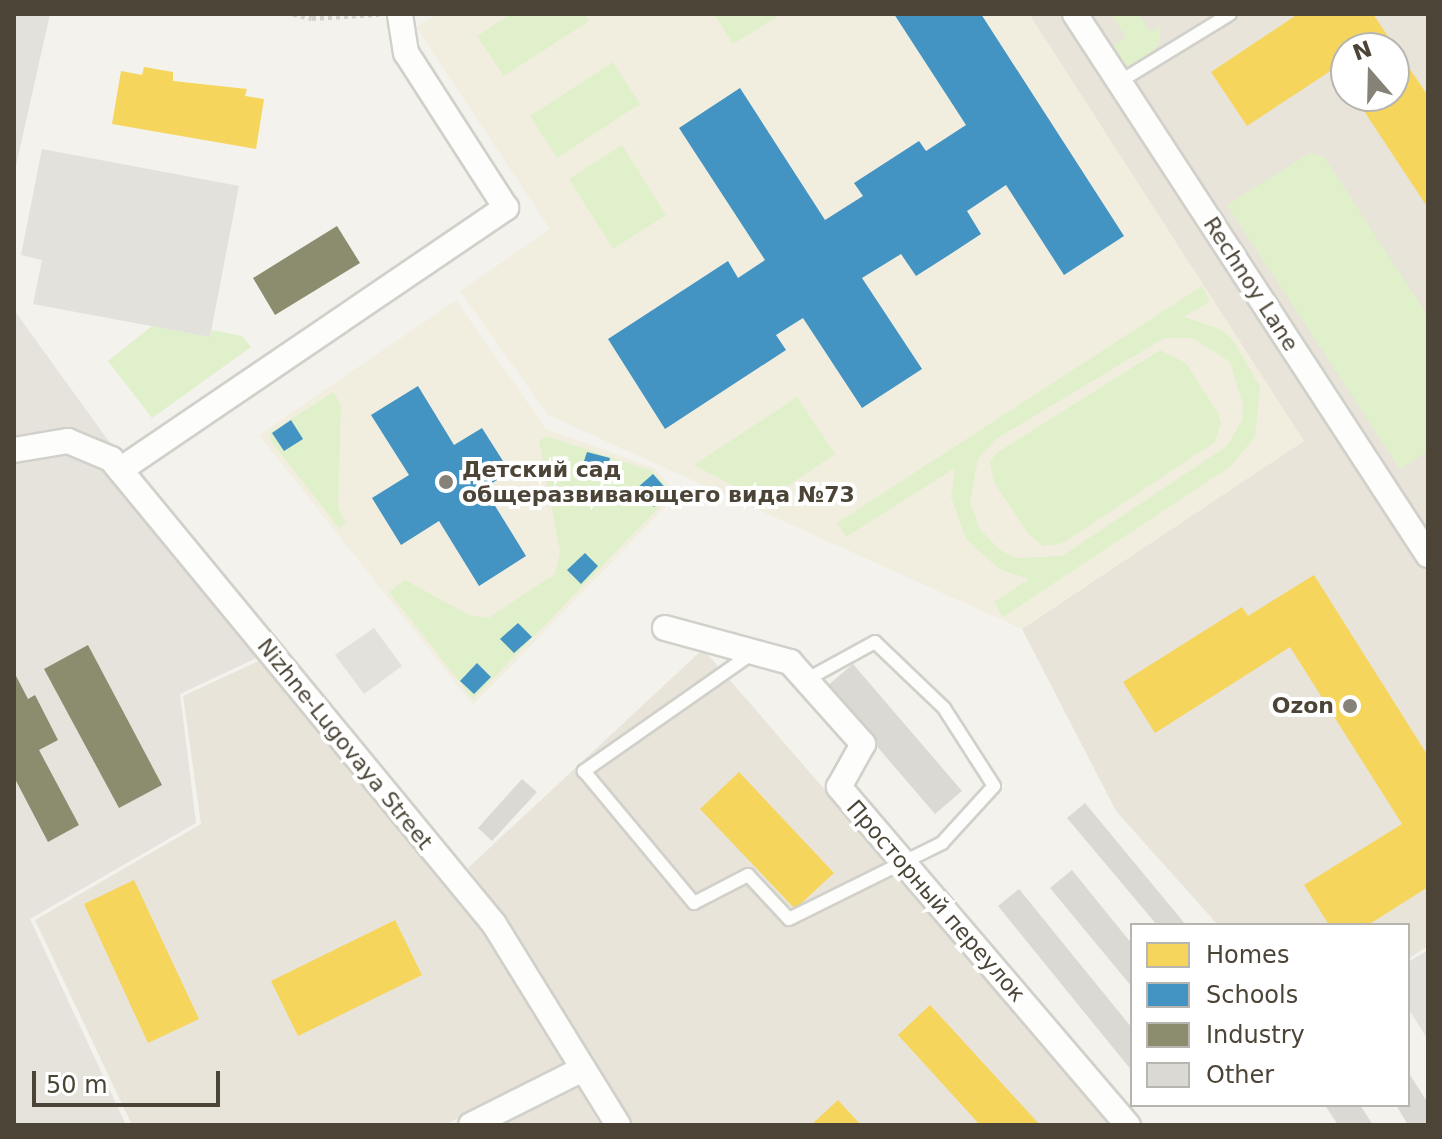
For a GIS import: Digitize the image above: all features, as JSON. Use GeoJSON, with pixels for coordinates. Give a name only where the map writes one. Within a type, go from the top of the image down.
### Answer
{"type":"FeatureCollection","features":[{"type":"Feature","properties":{"kind":"street"},"geometry":{"type":"LineString","coordinates":[[120,470],[506,208],[406,53],[400,14]]}},
{"type":"Feature","properties":{"kind":"street","name":"Rechnoy Lane"},"geometry":{"type":"LineString","coordinates":[[1075,14],[1428,555]]}},
{"type":"Feature","properties":{"kind":"street","name":"Nizhne-Lugovaya Street"},"geometry":{"type":"LineString","coordinates":[[14,450],[68,441],[111,459],[494,924],[618,1125]]}},
{"type":"Feature","properties":{"kind":"street","name":"Просторный переулок"},"geometry":{"type":"LineString","coordinates":[[665,628],[790,662],[863,744],[839,787],[1128,1125]]}},
{"type":"Feature","properties":{"kind":"street"},"geometry":{"type":"LineString","coordinates":[[471,1125],[583,1069]]}},
{"type":"Feature","properties":{"kind":"lane"},"geometry":{"type":"LineString","coordinates":[[1119,82],[1230,14]]}},
{"type":"Feature","properties":{"kind":"lane"},"geometry":{"type":"LineString","coordinates":[[754,652],[584,771],[694,903],[748,875],[789,919],[942,843],[994,786],[944,708],[875,642],[806,680]]}},
{"type":"Feature","properties":{"kind":"path"},"geometry":{"type":"LineString","coordinates":[[293,14],[380,14]]}},
{"type":"Feature","properties":{"kind":"shaded area"},"geometry":{"type":"Polygon","coordinates":[[[14,14],[50,14],[14,175],[14,14]]]}},
{"type":"Feature","properties":{"kind":"shaded area"},"geometry":{"type":"Polygon","coordinates":[[[436,14],[1029,14],[1304,441],[1022,629],[548,415],[460,291],[550,229],[416,27],[436,14]]]}},
{"type":"Feature","properties":{"kind":"shaded area"},"geometry":{"type":"Polygon","coordinates":[[[1029,14],[1428,14],[1428,946],[1410,958],[1410,923],[1216,923],[1116,811],[1022,629],[1303,441],[1029,14]]]}},
{"type":"Feature","properties":{"kind":"shaded area"},"geometry":{"type":"Polygon","coordinates":[[[42,149],[239,186],[210,337],[33,304],[42,260],[21,255],[42,149]]]}},
{"type":"Feature","properties":{"kind":"shaded area"},"geometry":{"type":"Polygon","coordinates":[[[456,300],[546,429],[654,468],[678,494],[473,705],[259,435],[456,300]]]}},
{"type":"Feature","properties":{"kind":"shaded area"},"geometry":{"type":"Polygon","coordinates":[[[14,310],[263,655],[180,694],[196,823],[30,919],[126,1125],[14,1125],[14,310]]]}},
{"type":"Feature","properties":{"kind":"shaded area"},"geometry":{"type":"Polygon","coordinates":[[[374,628],[402,666],[364,694],[335,655],[374,628]]]}},
{"type":"Feature","properties":{"kind":"shaded area"},"geometry":{"type":"Polygon","coordinates":[[[703,649],[1115,1125],[632,1125],[504,915],[468,868],[703,649]]]}},
{"type":"Feature","properties":{"kind":"shaded area"},"geometry":{"type":"Polygon","coordinates":[[[265,658],[485,931],[565,1066],[444,1125],[132,1125],[35,920],[201,824],[183,696],[265,658]]]}},
{"type":"Feature","properties":{"kind":"shaded area"},"geometry":{"type":"Polygon","coordinates":[[[1428,950],[1428,1040],[1410,1011],[1410,961],[1428,950]]]}},
{"type":"Feature","properties":{"kind":"shaded area"},"geometry":{"type":"Polygon","coordinates":[[[578,1088],[600,1125],[503,1125],[578,1088]]]}},
{"type":"Feature","properties":{"kind":"green space"},"geometry":{"type":"Polygon","coordinates":[[[511,14],[584,14],[589,21],[504,76],[477,36],[511,14]]]}},
{"type":"Feature","properties":{"kind":"green space"},"geometry":{"type":"Polygon","coordinates":[[[714,14],[781,14],[733,44],[714,14]]]}},
{"type":"Feature","properties":{"kind":"green space"},"geometry":{"type":"Polygon","coordinates":[[[1111,14],[1139,14],[1151,32],[1160,26],[1160,42],[1146,62],[1126,66],[1116,58],[1111,47],[1126,37],[1111,14]]]}},
{"type":"Feature","properties":{"kind":"green space"},"geometry":{"type":"Polygon","coordinates":[[[613,62],[640,104],[557,158],[530,116],[613,62]]]}},
{"type":"Feature","properties":{"kind":"green space"},"geometry":{"type":"Polygon","coordinates":[[[622,145],[666,215],[613,249],[569,179],[622,145]]]}},
{"type":"Feature","properties":{"kind":"green space"},"geometry":{"type":"Polygon","coordinates":[[[1310,153],[1324,157],[1428,316],[1428,451],[1400,469],[1227,205],[1310,153]]]}},
{"type":"Feature","properties":{"kind":"green space"},"geometry":{"type":"Polygon","coordinates":[[[1202,286],[1210,301],[1184,317],[1220,329],[1232,339],[1260,386],[1255,437],[1231,466],[1003,617],[994,602],[1029,579],[999,569],[966,539],[951,497],[955,468],[846,537],[837,523],[1202,286]],[[1164,338],[996,439],[978,459],[970,503],[980,529],[1000,550],[1015,558],[1062,556],[1227,446],[1242,420],[1243,405],[1230,362],[1193,338],[1164,338]]]}},
{"type":"Feature","properties":{"kind":"green space"},"geometry":{"type":"Polygon","coordinates":[[[152,326],[210,337],[212,330],[242,336],[251,347],[152,418],[108,361],[152,326]]]}},
{"type":"Feature","properties":{"kind":"green space"},"geometry":{"type":"Polygon","coordinates":[[[1160,350],[1186,363],[1218,413],[1221,422],[1215,442],[1063,543],[1043,546],[1029,535],[994,482],[990,463],[995,454],[1160,350]]]}},
{"type":"Feature","properties":{"kind":"green space"},"geometry":{"type":"Polygon","coordinates":[[[333,392],[341,405],[338,507],[346,523],[339,528],[271,441],[270,433],[333,392]]]}},
{"type":"Feature","properties":{"kind":"green space"},"geometry":{"type":"Polygon","coordinates":[[[797,397],[835,454],[764,502],[694,465],[797,397]]]}},
{"type":"Feature","properties":{"kind":"green space"},"geometry":{"type":"Polygon","coordinates":[[[546,436],[652,471],[672,494],[473,699],[389,592],[405,580],[469,615],[488,618],[555,574],[560,551],[539,441],[546,436]]]}},
{"type":"Feature","properties":{"kind":"building: Homes"},"geometry":{"type":"Polygon","coordinates":[[[1298,14],[1373,14],[1385,32],[1330,32],[1330,71],[1247,126],[1211,72],[1298,14]]]}},
{"type":"Feature","properties":{"kind":"building: Homes"},"geometry":{"type":"Polygon","coordinates":[[[144,67],[173,72],[173,81],[247,89],[245,96],[264,99],[256,149],[112,124],[121,71],[142,75],[144,67]]]}},
{"type":"Feature","properties":{"kind":"building: Homes"},"geometry":{"type":"Polygon","coordinates":[[[1410,69],[1428,96],[1428,208],[1365,112],[1410,112],[1410,69]]]}},
{"type":"Feature","properties":{"kind":"building: Homes"},"geometry":{"type":"Polygon","coordinates":[[[1314,575],[1428,756],[1428,887],[1371,923],[1328,923],[1304,885],[1402,824],[1290,647],[1155,733],[1123,682],[1242,607],[1248,616],[1314,575]]]}},
{"type":"Feature","properties":{"kind":"building: Homes"},"geometry":{"type":"Polygon","coordinates":[[[739,772],[834,873],[795,909],[700,809],[739,772]]]}},
{"type":"Feature","properties":{"kind":"building: Homes"},"geometry":{"type":"Polygon","coordinates":[[[134,880],[199,1019],[148,1043],[84,904],[134,880]]]}},
{"type":"Feature","properties":{"kind":"building: Homes"},"geometry":{"type":"Polygon","coordinates":[[[395,920],[422,975],[298,1036],[271,981],[395,920]]]}},
{"type":"Feature","properties":{"kind":"building: Homes"},"geometry":{"type":"Polygon","coordinates":[[[930,1005],[1040,1125],[980,1125],[898,1035],[930,1005]]]}},
{"type":"Feature","properties":{"kind":"building: Homes"},"geometry":{"type":"Polygon","coordinates":[[[838,1100],[861,1125],[811,1125],[838,1100]]]}},
{"type":"Feature","properties":{"kind":"building: Schools"},"geometry":{"type":"Polygon","coordinates":[[[894,14],[981,14],[1124,236],[1064,275],[1006,185],[967,211],[981,234],[949,255],[916,276],[901,254],[862,278],[922,369],[862,408],[803,318],[776,335],[786,350],[665,429],[608,339],[728,261],[738,278],[765,260],[679,128],[740,88],[825,220],[863,196],[854,183],[919,141],[926,151],[966,125],[894,14]]]}},
{"type":"Feature","properties":{"kind":"building: Schools","name":"Детский сад общеразвивающего вида №73"},"geometry":{"type":"Polygon","coordinates":[[[418,386],[454,445],[482,428],[510,472],[484,488],[526,556],[479,586],[439,521],[401,545],[372,498],[409,475],[371,415],[418,386]]]}},
{"type":"Feature","properties":{"kind":"building: Schools"},"geometry":{"type":"Polygon","coordinates":[[[291,420],[303,439],[284,451],[272,433],[291,420]]]}},
{"type":"Feature","properties":{"kind":"building: Schools"},"geometry":{"type":"Polygon","coordinates":[[[587,452],[610,458],[605,477],[581,470],[587,452]]]}},
{"type":"Feature","properties":{"kind":"building: Schools"},"geometry":{"type":"Polygon","coordinates":[[[653,474],[669,492],[654,507],[637,488],[653,474]]]}},
{"type":"Feature","properties":{"kind":"building: Schools"},"geometry":{"type":"Polygon","coordinates":[[[585,553],[598,566],[581,584],[567,570],[585,553]]]}},
{"type":"Feature","properties":{"kind":"building: Schools"},"geometry":{"type":"Polygon","coordinates":[[[518,623],[532,637],[514,653],[500,639],[518,623]]]}},
{"type":"Feature","properties":{"kind":"building: Schools"},"geometry":{"type":"Polygon","coordinates":[[[477,663],[491,677],[474,694],[460,681],[477,663]]]}},
{"type":"Feature","properties":{"kind":"building: Industry"},"geometry":{"type":"Polygon","coordinates":[[[337,226],[360,263],[275,315],[253,278],[337,226]]]}},
{"type":"Feature","properties":{"kind":"building: Industry"},"geometry":{"type":"Polygon","coordinates":[[[88,645],[162,785],[119,808],[44,669],[88,645]]]}},
{"type":"Feature","properties":{"kind":"building: Industry"},"geometry":{"type":"Polygon","coordinates":[[[14,672],[28,699],[35,695],[58,740],[39,750],[79,825],[48,842],[14,777],[14,672]]]}},
{"type":"Feature","properties":{"kind":"building: Other"},"geometry":{"type":"Polygon","coordinates":[[[853,664],[962,791],[935,814],[826,687],[853,664]]]}},
{"type":"Feature","properties":{"kind":"building: Other"},"geometry":{"type":"Polygon","coordinates":[[[522,779],[537,792],[492,841],[478,828],[522,779]]]}},
{"type":"Feature","properties":{"kind":"building: Other"},"geometry":{"type":"Polygon","coordinates":[[[1085,803],[1184,923],[1155,923],[1067,818],[1085,803]]]}},
{"type":"Feature","properties":{"kind":"building: Other"},"geometry":{"type":"Polygon","coordinates":[[[1072,870],[1130,942],[1130,985],[1050,888],[1072,870]]]}},
{"type":"Feature","properties":{"kind":"building: Other"},"geometry":{"type":"Polygon","coordinates":[[[1019,889],[1130,1026],[1130,1069],[998,906],[1019,889]]]}},
{"type":"Feature","properties":{"kind":"building: Other"},"geometry":{"type":"Polygon","coordinates":[[[1410,1075],[1428,1103],[1428,1125],[1408,1125],[1397,1107],[1410,1107],[1410,1075]]]}},
{"type":"Feature","properties":{"kind":"building: Other"},"geometry":{"type":"Polygon","coordinates":[[[1326,1107],[1361,1107],[1373,1125],[1338,1125],[1326,1107]]]}},
{"type":"Feature","properties":{"kind":"place","name":"Детский сад общеразвивающего вида №73"},"geometry":{"type":"Point","coordinates":[446,482]}},
{"type":"Feature","properties":{"kind":"place","name":"Ozon"},"geometry":{"type":"Point","coordinates":[1350,706]}}]}
